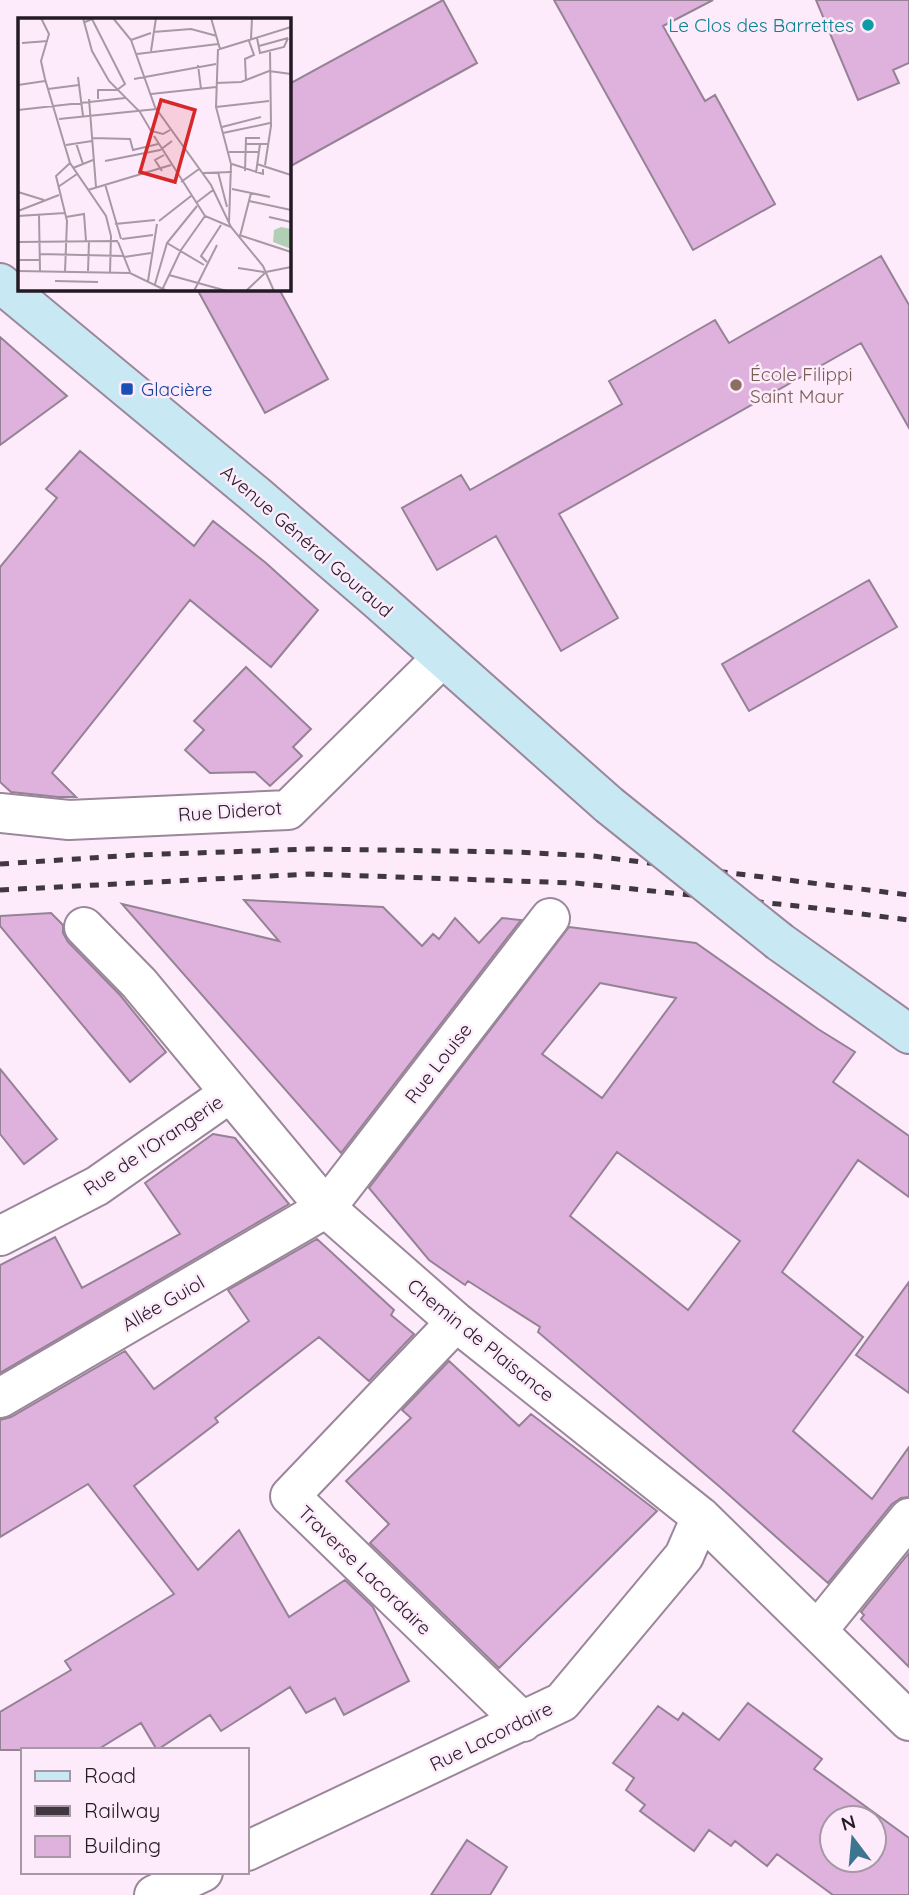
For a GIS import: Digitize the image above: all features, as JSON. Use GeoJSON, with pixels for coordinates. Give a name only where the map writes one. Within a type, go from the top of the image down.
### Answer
{"type":"FeatureCollection","features":[{"type":"Feature","properties":{"kind":"main road","name":"Avenue Général Gouraud"},"geometry":{"type":"LineString","coordinates":[[0,283],[257,496],[609,805],[780,942],[909,1034]]}},
{"type":"Feature","properties":{"kind":"street","name":"Rue Diderot"},"geometry":{"type":"LineString","coordinates":[[0,813],[69,820],[288,810],[442,658]]}},
{"type":"Feature","properties":{"kind":"street","name":"Rue Louise"},"geometry":{"type":"LineString","coordinates":[[326,1208],[550,918]]}},
{"type":"Feature","properties":{"kind":"street","name":"Chemin de Plaisance"},"geometry":{"type":"LineString","coordinates":[[84,927],[139,983],[326,1208],[456,1322],[701,1517],[909,1721]]}},
{"type":"Feature","properties":{"kind":"street","name":"Rue de l'Orangerie"},"geometry":{"type":"LineString","coordinates":[[0,1236],[97,1186],[230,1093]]}},
{"type":"Feature","properties":{"kind":"street","name":"Allée Guiol"},"geometry":{"type":"LineString","coordinates":[[0,1398],[326,1208]]}},
{"type":"Feature","properties":{"kind":"street","name":"Traverse Lacordaire"},"geometry":{"type":"LineString","coordinates":[[456,1322],[290,1496],[523,1722]]}},
{"type":"Feature","properties":{"kind":"street","name":"Rue Lacordaire"},"geometry":{"type":"LineString","coordinates":[[248,1852],[562,1702],[684,1556],[701,1517]]}},
{"type":"Feature","properties":{"kind":"street"},"geometry":{"type":"LineString","coordinates":[[817,1631],[909,1518]]}},
{"type":"Feature","properties":{"kind":"street"},"geometry":{"type":"LineString","coordinates":[[154,1895],[198,1874]]}},
{"type":"Feature","properties":{"kind":"building"},"geometry":{"type":"Polygon","coordinates":[[[443,0],[477,63],[290,166],[290,83],[443,0]]]}},
{"type":"Feature","properties":{"kind":"building"},"geometry":{"type":"Polygon","coordinates":[[[554,0],[713,0],[663,26],[705,101],[715,95],[775,204],[693,250],[554,0]]]}},
{"type":"Feature","properties":{"kind":"building","name":"Le Clos des Barrettes"},"geometry":{"type":"Polygon","coordinates":[[[816,0],[909,0],[909,63],[893,70],[899,83],[858,100],[816,0]]]}},
{"type":"Feature","properties":{"kind":"building"},"geometry":{"type":"Polygon","coordinates":[[[881,256],[909,305],[909,428],[861,343],[559,514],[618,618],[561,651],[496,536],[437,570],[402,508],[461,475],[470,490],[622,404],[609,381],[715,320],[729,343],[881,256]]]}},
{"type":"Feature","properties":{"kind":"building"},"geometry":{"type":"Polygon","coordinates":[[[198,290],[280,290],[328,379],[265,413],[198,290]]]}},
{"type":"Feature","properties":{"kind":"building"},"geometry":{"type":"Polygon","coordinates":[[[0,337],[67,396],[0,445],[0,337]]]}},
{"type":"Feature","properties":{"kind":"building"},"geometry":{"type":"Polygon","coordinates":[[[80,451],[194,546],[213,521],[266,563],[318,610],[271,667],[190,600],[52,773],[76,797],[11,792],[0,782],[0,567],[57,498],[46,489],[80,451]]]}},
{"type":"Feature","properties":{"kind":"building"},"geometry":{"type":"Polygon","coordinates":[[[869,580],[897,627],[749,711],[722,664],[869,580]]]}},
{"type":"Feature","properties":{"kind":"building"},"geometry":{"type":"Polygon","coordinates":[[[246,667],[311,729],[293,747],[302,756],[270,786],[255,772],[210,773],[185,750],[204,730],[194,721],[246,667]]]}},
{"type":"Feature","properties":{"kind":"building"},"geometry":{"type":"Polygon","coordinates":[[[244,900],[383,907],[422,946],[433,934],[439,939],[455,918],[479,943],[502,918],[521,920],[341,1153],[122,904],[279,941],[244,900]]]}},
{"type":"Feature","properties":{"kind":"building"},"geometry":{"type":"Polygon","coordinates":[[[51,913],[63,925],[63,933],[68,942],[120,995],[166,1052],[130,1082],[0,926],[0,916],[51,913]]]}},
{"type":"Feature","properties":{"kind":"building"},"geometry":{"type":"Polygon","coordinates":[[[569,927],[696,943],[855,1052],[833,1082],[909,1136],[909,1197],[858,1160],[782,1272],[863,1337],[793,1431],[872,1499],[909,1447],[909,1497],[901,1498],[892,1504],[828,1583],[538,1332],[540,1327],[468,1281],[465,1285],[429,1260],[369,1188],[569,927]],[[600,983],[542,1054],[602,1098],[676,998],[600,983]],[[617,1152],[570,1216],[688,1310],[740,1241],[617,1152]]]}},
{"type":"Feature","properties":{"kind":"building"},"geometry":{"type":"Polygon","coordinates":[[[0,1069],[57,1139],[24,1164],[0,1134],[0,1069]]]}},
{"type":"Feature","properties":{"kind":"building"},"geometry":{"type":"Polygon","coordinates":[[[213,1134],[235,1138],[289,1204],[0,1373],[0,1265],[55,1237],[82,1288],[180,1234],[145,1183],[213,1134]]]}},
{"type":"Feature","properties":{"kind":"building"},"geometry":{"type":"Polygon","coordinates":[[[317,1239],[394,1310],[391,1315],[414,1334],[369,1381],[319,1337],[215,1418],[218,1422],[134,1486],[198,1570],[239,1530],[289,1617],[345,1580],[373,1607],[409,1681],[344,1715],[335,1698],[306,1713],[290,1687],[221,1731],[210,1715],[160,1748],[156,1748],[141,1723],[100,1748],[0,1750],[0,1712],[71,1670],[65,1661],[174,1594],[88,1484],[0,1537],[0,1420],[11,1417],[125,1351],[154,1389],[249,1321],[228,1290],[317,1239]]]}},
{"type":"Feature","properties":{"kind":"building"},"geometry":{"type":"Polygon","coordinates":[[[909,1282],[909,1393],[856,1355],[909,1282]]]}},
{"type":"Feature","properties":{"kind":"building"},"geometry":{"type":"Polygon","coordinates":[[[449,1361],[519,1426],[531,1414],[657,1511],[499,1668],[370,1543],[389,1524],[346,1481],[411,1418],[402,1410],[449,1361]]]}},
{"type":"Feature","properties":{"kind":"building"},"geometry":{"type":"Polygon","coordinates":[[[909,1553],[909,1667],[861,1619],[864,1615],[861,1612],[909,1553]]]}},
{"type":"Feature","properties":{"kind":"building"},"geometry":{"type":"Polygon","coordinates":[[[748,1703],[822,1759],[814,1769],[862,1804],[818,1804],[818,1874],[888,1874],[888,1823],[909,1838],[909,1895],[833,1895],[777,1854],[767,1866],[735,1841],[731,1846],[709,1830],[694,1851],[640,1811],[645,1805],[626,1790],[634,1778],[613,1763],[658,1706],[678,1720],[683,1713],[719,1740],[748,1703]]]}},
{"type":"Feature","properties":{"kind":"building"},"geometry":{"type":"Polygon","coordinates":[[[467,1840],[507,1867],[490,1895],[431,1895],[467,1840]]]}},
{"type":"Feature","properties":{"kind":"railway"},"geometry":{"type":"LineString","coordinates":[[0,864],[136,855],[311,849],[516,852],[593,856],[909,895]]}},
{"type":"Feature","properties":{"kind":"railway"},"geometry":{"type":"LineString","coordinates":[[0,890],[310,874],[575,883],[909,920]]}},
{"type":"Feature","properties":{"kind":"place","name":"Le Clos des Barrettes"},"geometry":{"type":"Point","coordinates":[868,25]}},
{"type":"Feature","properties":{"kind":"place","name":"École Filippi Saint Maur"},"geometry":{"type":"Point","coordinates":[736,385]}},
{"type":"Feature","properties":{"kind":"place","name":"Glacière"},"geometry":{"type":"Point","coordinates":[127,389]}}]}
